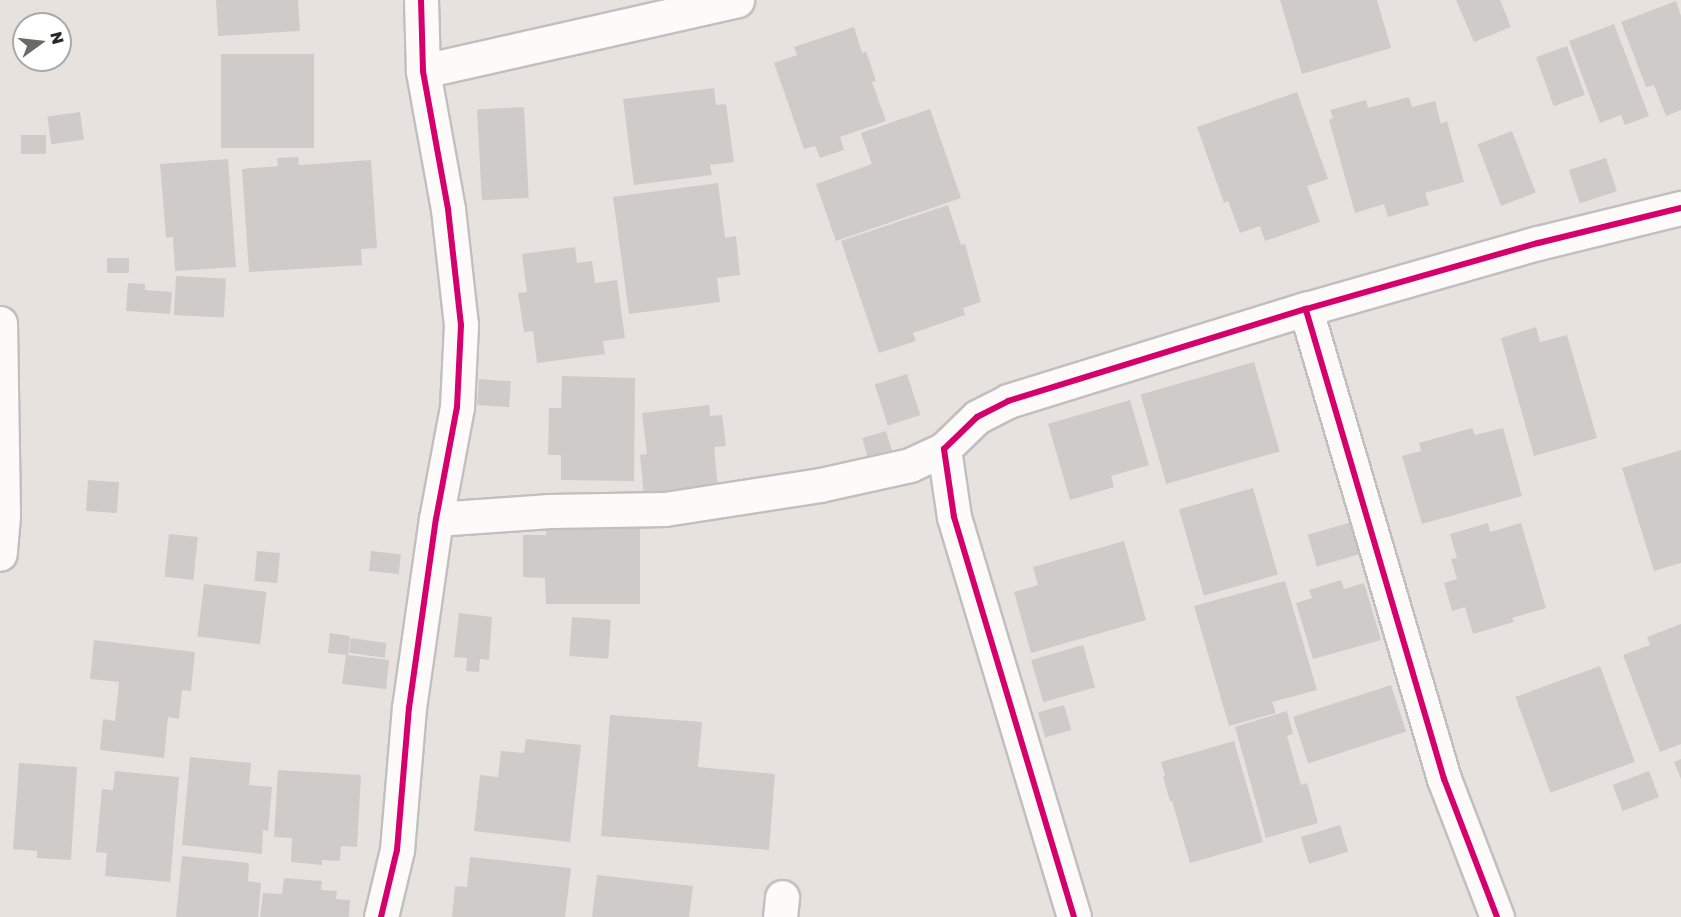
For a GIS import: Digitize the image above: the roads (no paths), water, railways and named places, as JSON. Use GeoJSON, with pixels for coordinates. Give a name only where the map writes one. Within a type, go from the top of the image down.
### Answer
{"type":"FeatureCollection","features":[{"type":"Feature","properties":{"kind":"street"},"geometry":{"type":"LineString","coordinates":[[381,917],[397,850],[410,708],[436,519],[457,407],[462,325],[448,209],[423,71],[421,0]]}},
{"type":"Feature","properties":{"kind":"street"},"geometry":{"type":"LineString","coordinates":[[423,71],[737,0]]}},
{"type":"Feature","properties":{"kind":"street"},"geometry":{"type":"LineString","coordinates":[[436,519],[550,511],[665,509],[820,485],[910,465],[944,449],[977,417],[1008,401],[1306,309],[1538,243],[1681,208]]}},
{"type":"Feature","properties":{"kind":"street"},"geometry":{"type":"LineString","coordinates":[[1306,309],[1444,779],[1497,917]]}},
{"type":"Feature","properties":{"kind":"street"},"geometry":{"type":"LineString","coordinates":[[0,322],[3,516],[0,554]]}},
{"type":"Feature","properties":{"kind":"street"},"geometry":{"type":"LineString","coordinates":[[944,449],[954,517],[1074,917]]}}]}
